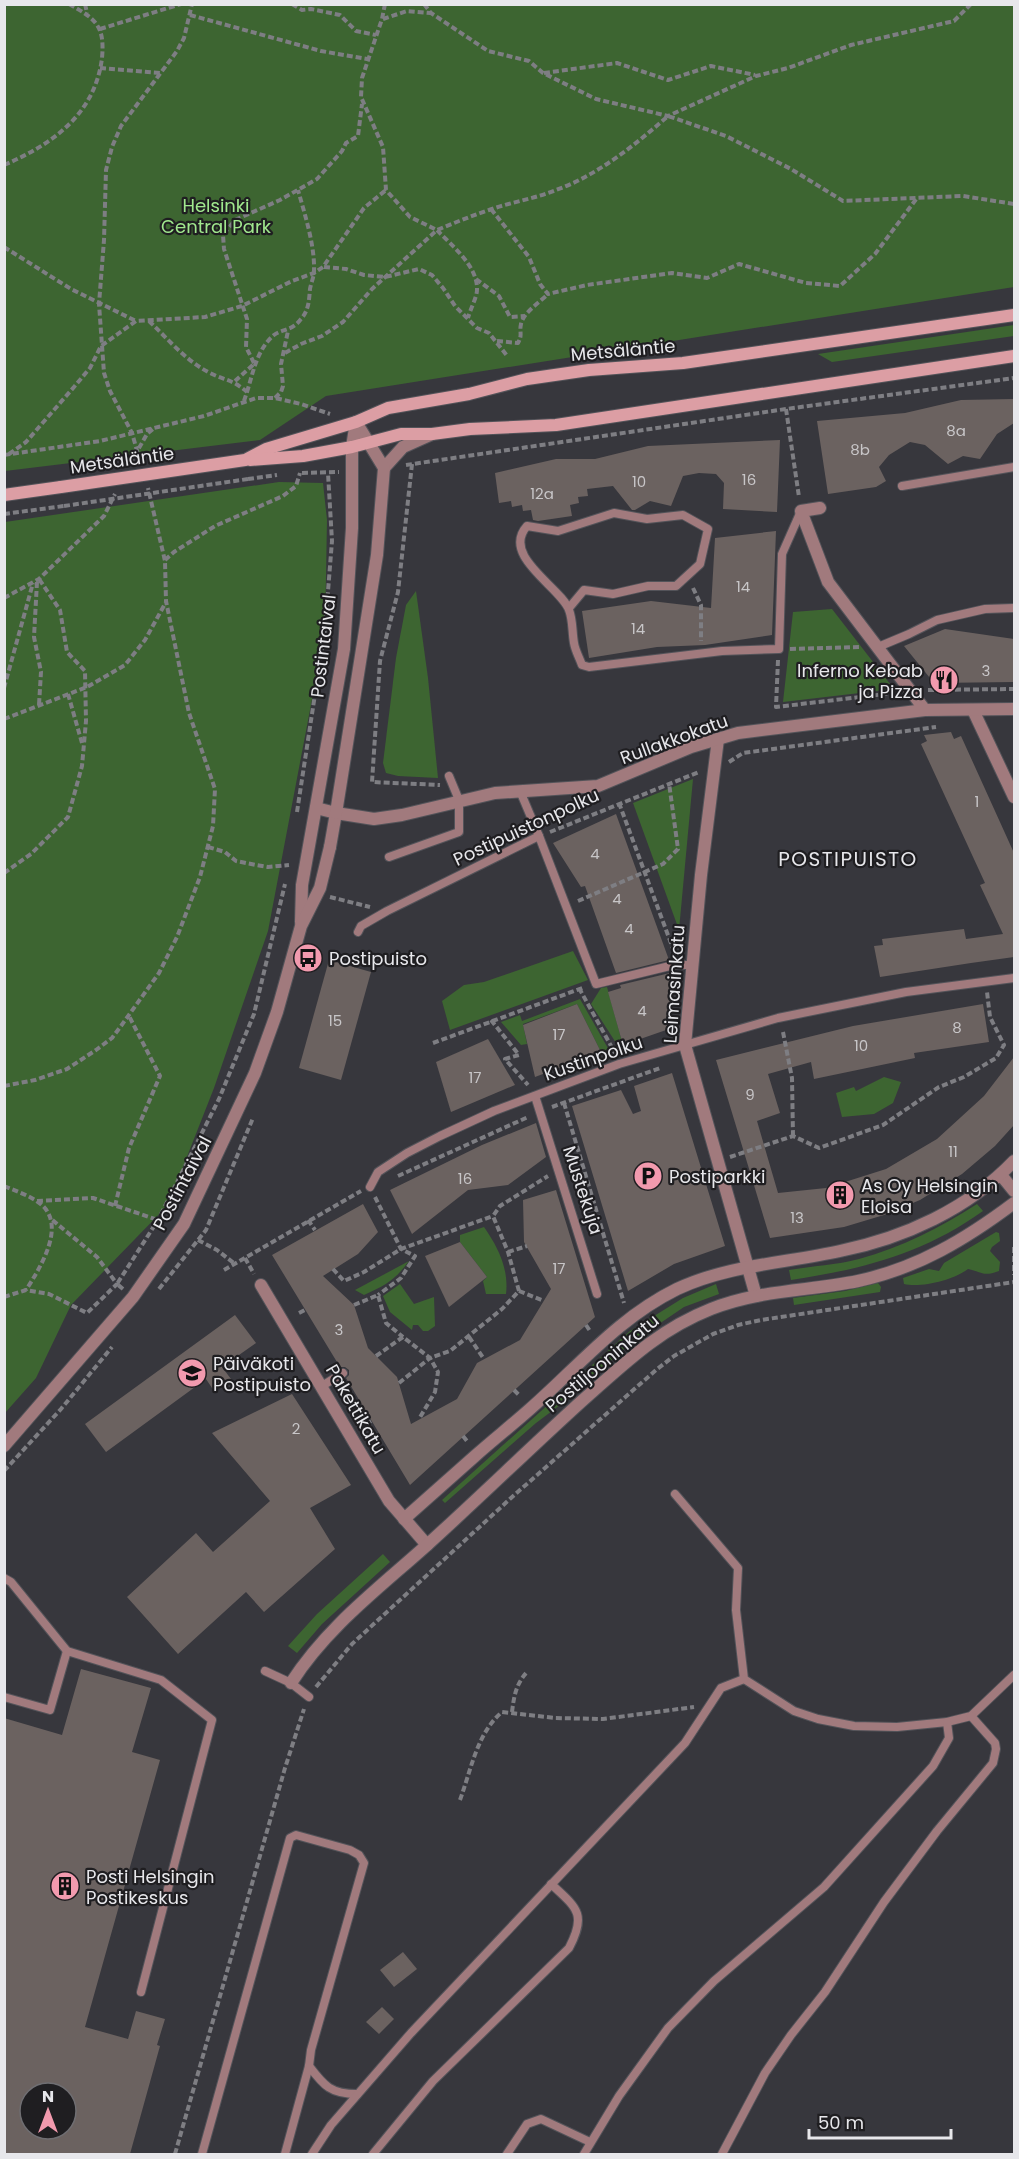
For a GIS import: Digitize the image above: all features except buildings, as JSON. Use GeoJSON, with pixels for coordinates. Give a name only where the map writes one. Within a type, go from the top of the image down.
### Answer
{"type":"FeatureCollection","features":[{"type":"Feature","properties":{"kind":"main road","name":"Metsäläntie"},"geometry":{"type":"LineString","coordinates":[[245,460],[266,449],[356,422],[388,408],[469,394],[528,379],[588,370],[683,363],[1014,315]]}},
{"type":"Feature","properties":{"kind":"main road","name":"Metsäläntie"},"geometry":{"type":"LineString","coordinates":[[4,495],[245,460],[303,456],[352,447],[401,434],[556,425],[1014,356]]}},
{"type":"Feature","properties":{"kind":"street"},"geometry":{"type":"LineString","coordinates":[[356,422],[384,468],[403,447],[432,434]]}},
{"type":"Feature","properties":{"kind":"street","name":"Postintaival"},"geometry":{"type":"LineString","coordinates":[[301,926],[302,885],[344,649],[352,528],[352,447],[356,422]]}},
{"type":"Feature","properties":{"kind":"street","name":"Postintaival"},"geometry":{"type":"LineString","coordinates":[[4,1446],[133,1297],[184,1224],[255,1073],[277,1012],[301,926],[320,888],[330,847],[377,555],[384,468]]}},
{"type":"Feature","properties":{"kind":"street"},"geometry":{"type":"LineString","coordinates":[[820,508],[801,511],[828,582],[925,710]]}},
{"type":"Feature","properties":{"kind":"street","name":"Rullakkokatu"},"geometry":{"type":"LineString","coordinates":[[316,808],[374,819],[402,815],[495,793],[598,786],[691,747],[738,733],[925,710],[1014,709]]}},
{"type":"Feature","properties":{"kind":"street"},"geometry":{"type":"LineString","coordinates":[[973,710],[1014,797]]}},
{"type":"Feature","properties":{"kind":"street","name":"Leimasinkatu"},"geometry":{"type":"LineString","coordinates":[[718,739],[685,1045],[756,1296]]}},
{"type":"Feature","properties":{"kind":"street","name":"Postiljooninkatu"},"geometry":{"type":"LineString","coordinates":[[404,1519],[476,1454],[530,1410],[623,1322],[678,1289],[710,1277],[748,1267],[840,1251],[893,1238],[959,1205],[1001,1175],[1014,1161]]}},
{"type":"Feature","properties":{"kind":"street"},"geometry":{"type":"LineString","coordinates":[[1001,1175],[1014,1191]]}},
{"type":"Feature","properties":{"kind":"street","name":"Postiljooninkatu"},"geometry":{"type":"LineString","coordinates":[[291,1683],[305,1660],[351,1609],[427,1545],[518,1458],[659,1336],[685,1319],[715,1307],[756,1296],[858,1281],[899,1269],[940,1252],[974,1233],[1014,1203]]}},
{"type":"Feature","properties":{"kind":"street","name":"Pakettikatu"},"geometry":{"type":"LineString","coordinates":[[261,1285],[389,1501],[427,1545]]}},
{"type":"Feature","properties":{"kind":"lane"},"geometry":{"type":"LineString","coordinates":[[902,486],[1014,467]]}},
{"type":"Feature","properties":{"kind":"lane"},"geometry":{"type":"LineString","coordinates":[[569,608],[584,590],[613,594],[648,586],[676,586],[700,564],[708,529],[683,515],[647,519],[614,513],[558,531],[527,526],[523,531],[520,544],[526,560],[569,608],[574,646],[582,664],[589,667],[701,654],[779,649],[782,554],[801,511]]}},
{"type":"Feature","properties":{"kind":"lane"},"geometry":{"type":"LineString","coordinates":[[878,646],[937,620],[985,609],[1014,608]]}},
{"type":"Feature","properties":{"kind":"lane"},"geometry":{"type":"LineString","coordinates":[[389,857],[459,832],[459,801],[450,781]]}},
{"type":"Feature","properties":{"kind":"lane"},"geometry":{"type":"LineString","coordinates":[[520,791],[596,984],[679,964],[693,964]]}},
{"type":"Feature","properties":{"kind":"lane","name":"Postipuistonpolku"},"geometry":{"type":"LineString","coordinates":[[358,932],[362,926],[387,911],[539,836]]}},
{"type":"Feature","properties":{"kind":"lane","name":"Kustinpolku"},"geometry":{"type":"LineString","coordinates":[[370,1187],[378,1172],[407,1153],[494,1112],[619,1064],[778,1018],[906,992],[1014,978]]}},
{"type":"Feature","properties":{"kind":"lane","name":"Mustekuja"},"geometry":{"type":"LineString","coordinates":[[535,1096],[597,1294]]}},
{"type":"Feature","properties":{"kind":"lane"},"geometry":{"type":"LineString","coordinates":[[322,1386],[343,1373]]}},
{"type":"Feature","properties":{"kind":"lane"},"geometry":{"type":"LineString","coordinates":[[675,1494],[738,1568],[736,1610],[744,1679]]}},
{"type":"Feature","properties":{"kind":"lane"},"geometry":{"type":"LineString","coordinates":[[4,1578],[11,1582],[67,1651],[161,1680],[212,1720],[141,1992]]}},
{"type":"Feature","properties":{"kind":"lane"},"geometry":{"type":"LineString","coordinates":[[4,1697],[50,1710],[67,1651]]}},
{"type":"Feature","properties":{"kind":"lane"},"geometry":{"type":"LineString","coordinates":[[265,1671],[291,1683],[309,1696]]}},
{"type":"Feature","properties":{"kind":"lane"},"geometry":{"type":"LineString","coordinates":[[744,1679],[794,1711],[836,1724],[897,1727],[947,1722],[971,1716],[1014,1675]]}},
{"type":"Feature","properties":{"kind":"lane"},"geometry":{"type":"LineString","coordinates":[[312,2154],[331,2124],[411,2033],[685,1743],[721,1688],[744,1679]]}},
{"type":"Feature","properties":{"kind":"lane"},"geometry":{"type":"LineString","coordinates":[[722,2154],[765,2073],[791,2035],[825,1992],[884,1902],[937,1831],[993,1763],[995,1743],[971,1716]]}},
{"type":"Feature","properties":{"kind":"lane"},"geometry":{"type":"LineString","coordinates":[[584,2154],[619,2096],[668,2028],[714,1981],[824,1887],[933,1766],[949,1738],[947,1722]]}},
{"type":"Feature","properties":{"kind":"lane"},"geometry":{"type":"LineString","coordinates":[[202,2154],[290,1838],[296,1835],[350,1850],[359,1855],[364,1863],[311,2050],[309,2066],[285,2154]]}},
{"type":"Feature","properties":{"kind":"lane"},"geometry":{"type":"LineString","coordinates":[[373,2154],[433,2080],[569,1948],[579,1929],[577,1913],[573,1904],[551,1884]]}},
{"type":"Feature","properties":{"kind":"lane"},"geometry":{"type":"LineString","coordinates":[[309,2066],[324,2085],[336,2092],[357,2094]]}},
{"type":"Feature","properties":{"kind":"lane"},"geometry":{"type":"LineString","coordinates":[[507,2154],[528,2124],[541,2119],[590,2142]]}},
{"type":"Feature","properties":{"kind":"path"},"geometry":{"type":"LineString","coordinates":[[4,165],[47,143],[76,118],[94,91],[100,68],[103,38],[96,21],[69,4]]}},
{"type":"Feature","properties":{"kind":"path"},"geometry":{"type":"LineString","coordinates":[[85,4],[87,14]]}},
{"type":"Feature","properties":{"kind":"path"},"geometry":{"type":"LineString","coordinates":[[100,29],[181,4]]}},
{"type":"Feature","properties":{"kind":"path"},"geometry":{"type":"LineString","coordinates":[[137,450],[132,433],[110,391],[104,373],[101,346],[99,304],[106,170],[121,126],[184,38],[192,4]]}},
{"type":"Feature","properties":{"kind":"path"},"geometry":{"type":"LineString","coordinates":[[292,4],[302,10],[311,9],[340,15],[356,31],[376,35]]}},
{"type":"Feature","properties":{"kind":"path"},"geometry":{"type":"LineString","coordinates":[[255,363],[246,347],[247,319],[224,249],[223,235],[235,220],[317,179],[342,151],[346,143],[358,136],[362,103],[360,85],[382,20],[385,4]]}},
{"type":"Feature","properties":{"kind":"path"},"geometry":{"type":"LineString","coordinates":[[424,4],[431,13],[488,51],[529,61],[543,73],[596,99],[668,116],[726,136],[790,169],[843,201],[963,195],[1014,204]]}},
{"type":"Feature","properties":{"kind":"path"},"geometry":{"type":"LineString","coordinates":[[285,353],[322,336],[343,322],[385,277],[437,230],[491,209],[558,190],[606,165],[641,140],[668,116],[756,76],[788,68],[851,45],[954,21],[971,4]]}},
{"type":"Feature","properties":{"kind":"path"},"geometry":{"type":"LineString","coordinates":[[382,20],[407,11],[431,13]]}},
{"type":"Feature","properties":{"kind":"path"},"geometry":{"type":"LineString","coordinates":[[190,15],[321,51],[367,59]]}},
{"type":"Feature","properties":{"kind":"path"},"geometry":{"type":"LineString","coordinates":[[543,73],[617,63],[668,80],[711,66],[756,76]]}},
{"type":"Feature","properties":{"kind":"path"},"geometry":{"type":"LineString","coordinates":[[100,68],[161,73]]}},
{"type":"Feature","properties":{"kind":"path"},"geometry":{"type":"LineString","coordinates":[[362,103],[382,147],[386,190],[410,217],[437,230],[474,272],[477,292],[468,318]]}},
{"type":"Feature","properties":{"kind":"path"},"geometry":{"type":"LineString","coordinates":[[244,401],[255,363],[275,334],[288,330],[301,320],[308,307],[314,273],[308,228],[298,190]]}},
{"type":"Feature","properties":{"kind":"path"},"geometry":{"type":"LineString","coordinates":[[4,247],[71,289],[136,321],[206,317],[242,306],[323,267],[364,208],[386,190]]}},
{"type":"Feature","properties":{"kind":"path"},"geometry":{"type":"LineString","coordinates":[[496,341],[518,344],[522,336],[521,324],[548,294],[587,285],[672,273],[707,278],[739,264],[806,283],[840,286],[875,254],[918,197]]}},
{"type":"Feature","properties":{"kind":"path"},"geometry":{"type":"LineString","coordinates":[[491,209],[529,257],[540,284],[548,294]]}},
{"type":"Feature","properties":{"kind":"path"},"geometry":{"type":"LineString","coordinates":[[323,267],[346,268],[364,275],[385,277],[419,269],[432,276],[454,306],[477,328],[489,333],[508,357]]}},
{"type":"Feature","properties":{"kind":"path"},"geometry":{"type":"LineString","coordinates":[[475,278],[499,296],[510,316],[526,316]]}},
{"type":"Feature","properties":{"kind":"path"},"geometry":{"type":"LineString","coordinates":[[6,454],[26,442],[90,368],[101,346],[136,321]]}},
{"type":"Feature","properties":{"kind":"path"},"geometry":{"type":"LineString","coordinates":[[149,321],[183,355],[210,373],[235,381],[247,392]]}},
{"type":"Feature","properties":{"kind":"path"},"geometry":{"type":"LineString","coordinates":[[275,398],[283,386],[281,364],[288,330]]}},
{"type":"Feature","properties":{"kind":"path"},"geometry":{"type":"LineString","coordinates":[[235,381],[255,363]]}},
{"type":"Feature","properties":{"kind":"path"},"geometry":{"type":"LineString","coordinates":[[384,468],[1014,378]]}},
{"type":"Feature","properties":{"kind":"path"},"geometry":{"type":"LineString","coordinates":[[6,454],[58,448],[155,428],[204,416],[256,398],[275,398],[301,404],[356,422]]}},
{"type":"Feature","properties":{"kind":"path"},"geometry":{"type":"LineString","coordinates":[[786,409],[801,511]]}},
{"type":"Feature","properties":{"kind":"path"},"geometry":{"type":"LineString","coordinates":[[127,469],[147,434],[155,428]]}},
{"type":"Feature","properties":{"kind":"path"},"geometry":{"type":"LineString","coordinates":[[412,464],[398,592],[380,661],[372,782],[450,781]]}},
{"type":"Feature","properties":{"kind":"path"},"geometry":{"type":"LineString","coordinates":[[292,474],[352,471]]}},
{"type":"Feature","properties":{"kind":"path"},"geometry":{"type":"LineString","coordinates":[[165,561],[174,552],[215,526],[283,496],[296,486],[300,473]]}},
{"type":"Feature","properties":{"kind":"path"},"geometry":{"type":"LineString","coordinates":[[296,822],[325,628],[332,541],[328,473]]}},
{"type":"Feature","properties":{"kind":"path"},"geometry":{"type":"LineString","coordinates":[[4,514],[285,474]]}},
{"type":"Feature","properties":{"kind":"path"},"geometry":{"type":"LineString","coordinates":[[4,598],[37,581],[104,516],[118,488]]}},
{"type":"Feature","properties":{"kind":"path"},"geometry":{"type":"LineString","coordinates":[[4,1086],[35,1080],[67,1069],[112,1038],[159,973],[177,937],[200,877],[208,847],[213,826],[214,789],[189,713],[166,601],[165,561],[152,508]]}},
{"type":"Feature","properties":{"kind":"path"},"geometry":{"type":"LineString","coordinates":[[688,576],[701,605],[701,654]]}},
{"type":"Feature","properties":{"kind":"path"},"geometry":{"type":"LineString","coordinates":[[4,873],[31,854],[68,817],[82,766],[86,671],[67,652],[60,610],[37,581]]}},
{"type":"Feature","properties":{"kind":"path"},"geometry":{"type":"LineString","coordinates":[[4,687],[37,581]]}},
{"type":"Feature","properties":{"kind":"path"},"geometry":{"type":"LineString","coordinates":[[37,581],[34,637],[41,672],[39,705]]}},
{"type":"Feature","properties":{"kind":"path"},"geometry":{"type":"LineString","coordinates":[[4,719],[87,687],[125,664],[145,640],[166,601]]}},
{"type":"Feature","properties":{"kind":"path"},"geometry":{"type":"LineString","coordinates":[[776,707],[779,649],[878,646]]}},
{"type":"Feature","properties":{"kind":"path"},"geometry":{"type":"LineString","coordinates":[[68,694],[84,747]]}},
{"type":"Feature","properties":{"kind":"path","name":"Postipuistonpolku"},"geometry":{"type":"LineString","coordinates":[[539,836],[669,783],[734,760],[743,753],[946,726]]}},
{"type":"Feature","properties":{"kind":"path"},"geometry":{"type":"LineString","coordinates":[[566,906],[663,864],[678,849],[669,783]]}},
{"type":"Feature","properties":{"kind":"path"},"geometry":{"type":"LineString","coordinates":[[619,803],[679,964]]}},
{"type":"Feature","properties":{"kind":"path"},"geometry":{"type":"LineString","coordinates":[[208,847],[225,852],[236,861],[268,867],[289,865]]}},
{"type":"Feature","properties":{"kind":"path"},"geometry":{"type":"LineString","coordinates":[[4,1297],[26,1290],[49,1294],[87,1312],[117,1284],[158,1220],[219,1099],[254,1014],[291,856]]}},
{"type":"Feature","properties":{"kind":"path"},"geometry":{"type":"LineString","coordinates":[[327,897],[387,911]]}},
{"type":"Feature","properties":{"kind":"path"},"geometry":{"type":"LineString","coordinates":[[717,1161],[793,1136],[819,1148],[883,1125],[939,1087],[964,1077],[996,1058],[1004,1046],[990,1017],[985,982]]}},
{"type":"Feature","properties":{"kind":"path"},"geometry":{"type":"LineString","coordinates":[[434,1043],[490,1020],[596,984]]}},
{"type":"Feature","properties":{"kind":"path"},"geometry":{"type":"LineString","coordinates":[[579,988],[613,1048],[619,1064]]}},
{"type":"Feature","properties":{"kind":"path"},"geometry":{"type":"LineString","coordinates":[[115,1206],[129,1148],[160,1076],[129,1016]]}},
{"type":"Feature","properties":{"kind":"path"},"geometry":{"type":"LineString","coordinates":[[490,1020],[519,1055],[505,1059],[525,1080],[535,1096]]}},
{"type":"Feature","properties":{"kind":"path"},"geometry":{"type":"LineString","coordinates":[[783,1032],[792,1078],[793,1136]]}},
{"type":"Feature","properties":{"kind":"path"},"geometry":{"type":"LineString","coordinates":[[564,1103],[624,1303]]}},
{"type":"Feature","properties":{"kind":"path"},"geometry":{"type":"LineString","coordinates":[[333,1269],[344,1281],[364,1272],[401,1249],[493,1216],[500,1206],[559,1169]]}},
{"type":"Feature","properties":{"kind":"path"},"geometry":{"type":"LineString","coordinates":[[4,1186],[40,1203],[50,1218],[97,1257],[117,1284],[133,1297]]}},
{"type":"Feature","properties":{"kind":"path"},"geometry":{"type":"LineString","coordinates":[[224,1270],[308,1220],[370,1187],[401,1249],[415,1256],[401,1278],[378,1295],[354,1305]]}},
{"type":"Feature","properties":{"kind":"path"},"geometry":{"type":"LineString","coordinates":[[37,1201],[93,1198],[158,1220]]}},
{"type":"Feature","properties":{"kind":"path"},"geometry":{"type":"LineString","coordinates":[[493,1216],[519,1291]]}},
{"type":"Feature","properties":{"kind":"path"},"geometry":{"type":"LineString","coordinates":[[26,1290],[41,1266],[51,1237],[50,1218]]}},
{"type":"Feature","properties":{"kind":"path"},"geometry":{"type":"LineString","coordinates":[[308,1220],[315,1230]]}},
{"type":"Feature","properties":{"kind":"path"},"geometry":{"type":"LineString","coordinates":[[158,1291],[198,1240],[235,1263]]}},
{"type":"Feature","properties":{"kind":"path"},"geometry":{"type":"LineString","coordinates":[[507,1252],[527,1246]]}},
{"type":"Feature","properties":{"kind":"path"},"geometry":{"type":"LineString","coordinates":[[1014,1247],[1014,1275]]}},
{"type":"Feature","properties":{"kind":"path"},"geometry":{"type":"LineString","coordinates":[[175,2154],[285,1768],[309,1696],[352,1644],[600,1419],[656,1370],[692,1345],[738,1325],[762,1320],[1014,1282]]}},
{"type":"Feature","properties":{"kind":"path"},"geometry":{"type":"LineString","coordinates":[[519,1291],[544,1301]]}},
{"type":"Feature","properties":{"kind":"path"},"geometry":{"type":"LineString","coordinates":[[399,1383],[430,1358],[450,1351],[469,1337],[519,1291]]}},
{"type":"Feature","properties":{"kind":"path"},"geometry":{"type":"LineString","coordinates":[[378,1295],[386,1323],[430,1358],[438,1372],[435,1392],[419,1419]]}},
{"type":"Feature","properties":{"kind":"path"},"geometry":{"type":"LineString","coordinates":[[299,1313],[305,1310]]}},
{"type":"Feature","properties":{"kind":"path"},"geometry":{"type":"LineString","coordinates":[[586,1325],[590,1330]]}},
{"type":"Feature","properties":{"kind":"path"},"geometry":{"type":"LineString","coordinates":[[376,1356],[403,1337]]}},
{"type":"Feature","properties":{"kind":"path"},"geometry":{"type":"LineString","coordinates":[[469,1337],[484,1359]]}},
{"type":"Feature","properties":{"kind":"path"},"geometry":{"type":"LineString","coordinates":[[4,1471],[61,1409],[118,1340]]}},
{"type":"Feature","properties":{"kind":"path"},"geometry":{"type":"LineString","coordinates":[[514,1390],[519,1395]]}},
{"type":"Feature","properties":{"kind":"path"},"geometry":{"type":"LineString","coordinates":[[366,1424],[371,1421]]}},
{"type":"Feature","properties":{"kind":"path"},"geometry":{"type":"LineString","coordinates":[[464,1436],[467,1442]]}},
{"type":"Feature","properties":{"kind":"path"},"geometry":{"type":"LineString","coordinates":[[512,1712],[514,1695],[520,1680],[527,1672]]}},
{"type":"Feature","properties":{"kind":"path"},"geometry":{"type":"LineString","coordinates":[[460,1800],[483,1736],[494,1718],[502,1712],[555,1718],[603,1719],[710,1705]]}},
{"type":"Feature","properties":{"kind":"green space","name":"Helsinki Central Park"},"geometry":{"type":"Polygon","coordinates":[[[5,4],[1014,5],[1014,287],[326,396],[260,440],[5,471],[5,4]]]}},
{"type":"Feature","properties":{"kind":"green space"},"geometry":{"type":"Polygon","coordinates":[[[1014,325],[1014,336],[832,362],[818,354],[1014,325]]]}},
{"type":"Feature","properties":{"kind":"green space"},"geometry":{"type":"Polygon","coordinates":[[[279,482],[323,483],[327,520],[325,631],[268,931],[214,1088],[168,1205],[71,1305],[36,1378],[5,1413],[5,522],[279,482]]]}},
{"type":"Feature","properties":{"kind":"green space"},"geometry":{"type":"Polygon","coordinates":[[[416,591],[438,778],[398,776],[386,773],[383,763],[396,658],[406,605],[416,591]]]}},
{"type":"Feature","properties":{"kind":"green space"},"geometry":{"type":"Polygon","coordinates":[[[832,609],[894,689],[783,702],[793,612],[832,609]]]}},
{"type":"Feature","properties":{"kind":"green space"},"geometry":{"type":"Polygon","coordinates":[[[693,779],[679,930],[633,803],[693,779]]]}},
{"type":"Feature","properties":{"kind":"green space"},"geometry":{"type":"Polygon","coordinates":[[[573,951],[588,980],[450,1030],[442,1001],[464,985],[484,982],[573,951]]]}},
{"type":"Feature","properties":{"kind":"green space"},"geometry":{"type":"Polygon","coordinates":[[[607,987],[623,1045],[618,1046],[591,1004],[601,988],[607,987]]]}},
{"type":"Feature","properties":{"kind":"green space"},"geometry":{"type":"Polygon","coordinates":[[[580,999],[609,1050],[601,1052],[577,1004],[523,1024],[527,1044],[521,1045],[501,1022],[520,1015],[522,1021],[580,999]]]}},
{"type":"Feature","properties":{"kind":"green space"},"geometry":{"type":"Polygon","coordinates":[[[884,1077],[901,1082],[893,1103],[874,1114],[842,1117],[836,1093],[854,1087],[856,1091],[884,1077]]]}},
{"type":"Feature","properties":{"kind":"green space"},"geometry":{"type":"Polygon","coordinates":[[[977,1204],[983,1211],[960,1226],[915,1249],[868,1265],[791,1280],[789,1270],[842,1263],[890,1249],[949,1221],[977,1204]]]}},
{"type":"Feature","properties":{"kind":"green space"},"geometry":{"type":"Polygon","coordinates":[[[484,1227],[494,1242],[504,1267],[506,1294],[486,1294],[483,1281],[487,1277],[460,1242],[460,1235],[484,1227]]]}},
{"type":"Feature","properties":{"kind":"green space"},"geometry":{"type":"Polygon","coordinates":[[[996,1232],[999,1233],[1000,1241],[990,1251],[1000,1262],[999,1271],[986,1274],[968,1269],[954,1277],[937,1282],[919,1285],[904,1284],[903,1278],[929,1269],[939,1271],[944,1263],[996,1232]]]}},
{"type":"Feature","properties":{"kind":"green space"},"geometry":{"type":"Polygon","coordinates":[[[409,1261],[390,1281],[378,1288],[364,1295],[355,1290],[409,1261]]]}},
{"type":"Feature","properties":{"kind":"green space"},"geometry":{"type":"Polygon","coordinates":[[[878,1283],[881,1287],[880,1292],[794,1305],[793,1298],[845,1291],[878,1283]]]}},
{"type":"Feature","properties":{"kind":"green space"},"geometry":{"type":"Polygon","coordinates":[[[400,1284],[414,1304],[434,1297],[435,1326],[428,1331],[423,1331],[418,1325],[413,1325],[412,1330],[390,1312],[383,1296],[400,1284]]]}},
{"type":"Feature","properties":{"kind":"green space"},"geometry":{"type":"Polygon","coordinates":[[[716,1284],[719,1294],[684,1307],[631,1343],[445,1503],[442,1500],[630,1331],[683,1298],[716,1284]]]}},
{"type":"Feature","properties":{"kind":"green space"},"geometry":{"type":"Polygon","coordinates":[[[383,1554],[390,1562],[322,1624],[297,1653],[288,1646],[317,1614],[383,1554]]]}},
{"type":"Feature","properties":{"kind":"place","name":"Inferno Kebab ja Pizza"},"geometry":{"type":"Point","coordinates":[944,680]}},
{"type":"Feature","properties":{"kind":"place","name":"Postipuisto"},"geometry":{"type":"Point","coordinates":[308,958]}},
{"type":"Feature","properties":{"kind":"place","name":"Postiparkki"},"geometry":{"type":"Point","coordinates":[648,1176]}},
{"type":"Feature","properties":{"kind":"place","name":"As Oy Helsingin Eloisa"},"geometry":{"type":"Point","coordinates":[840,1195]}},
{"type":"Feature","properties":{"kind":"place","name":"Päiväkoti Postipuisto"},"geometry":{"type":"Point","coordinates":[192,1373]}},
{"type":"Feature","properties":{"kind":"place","name":"Posti Helsingin Postikeskus"},"geometry":{"type":"Point","coordinates":[65,1886]}},
{"type":"Feature","properties":{"kind":"district","name":"POSTIPUISTO"},"geometry":{"type":"Point","coordinates":[848,859]}}]}
